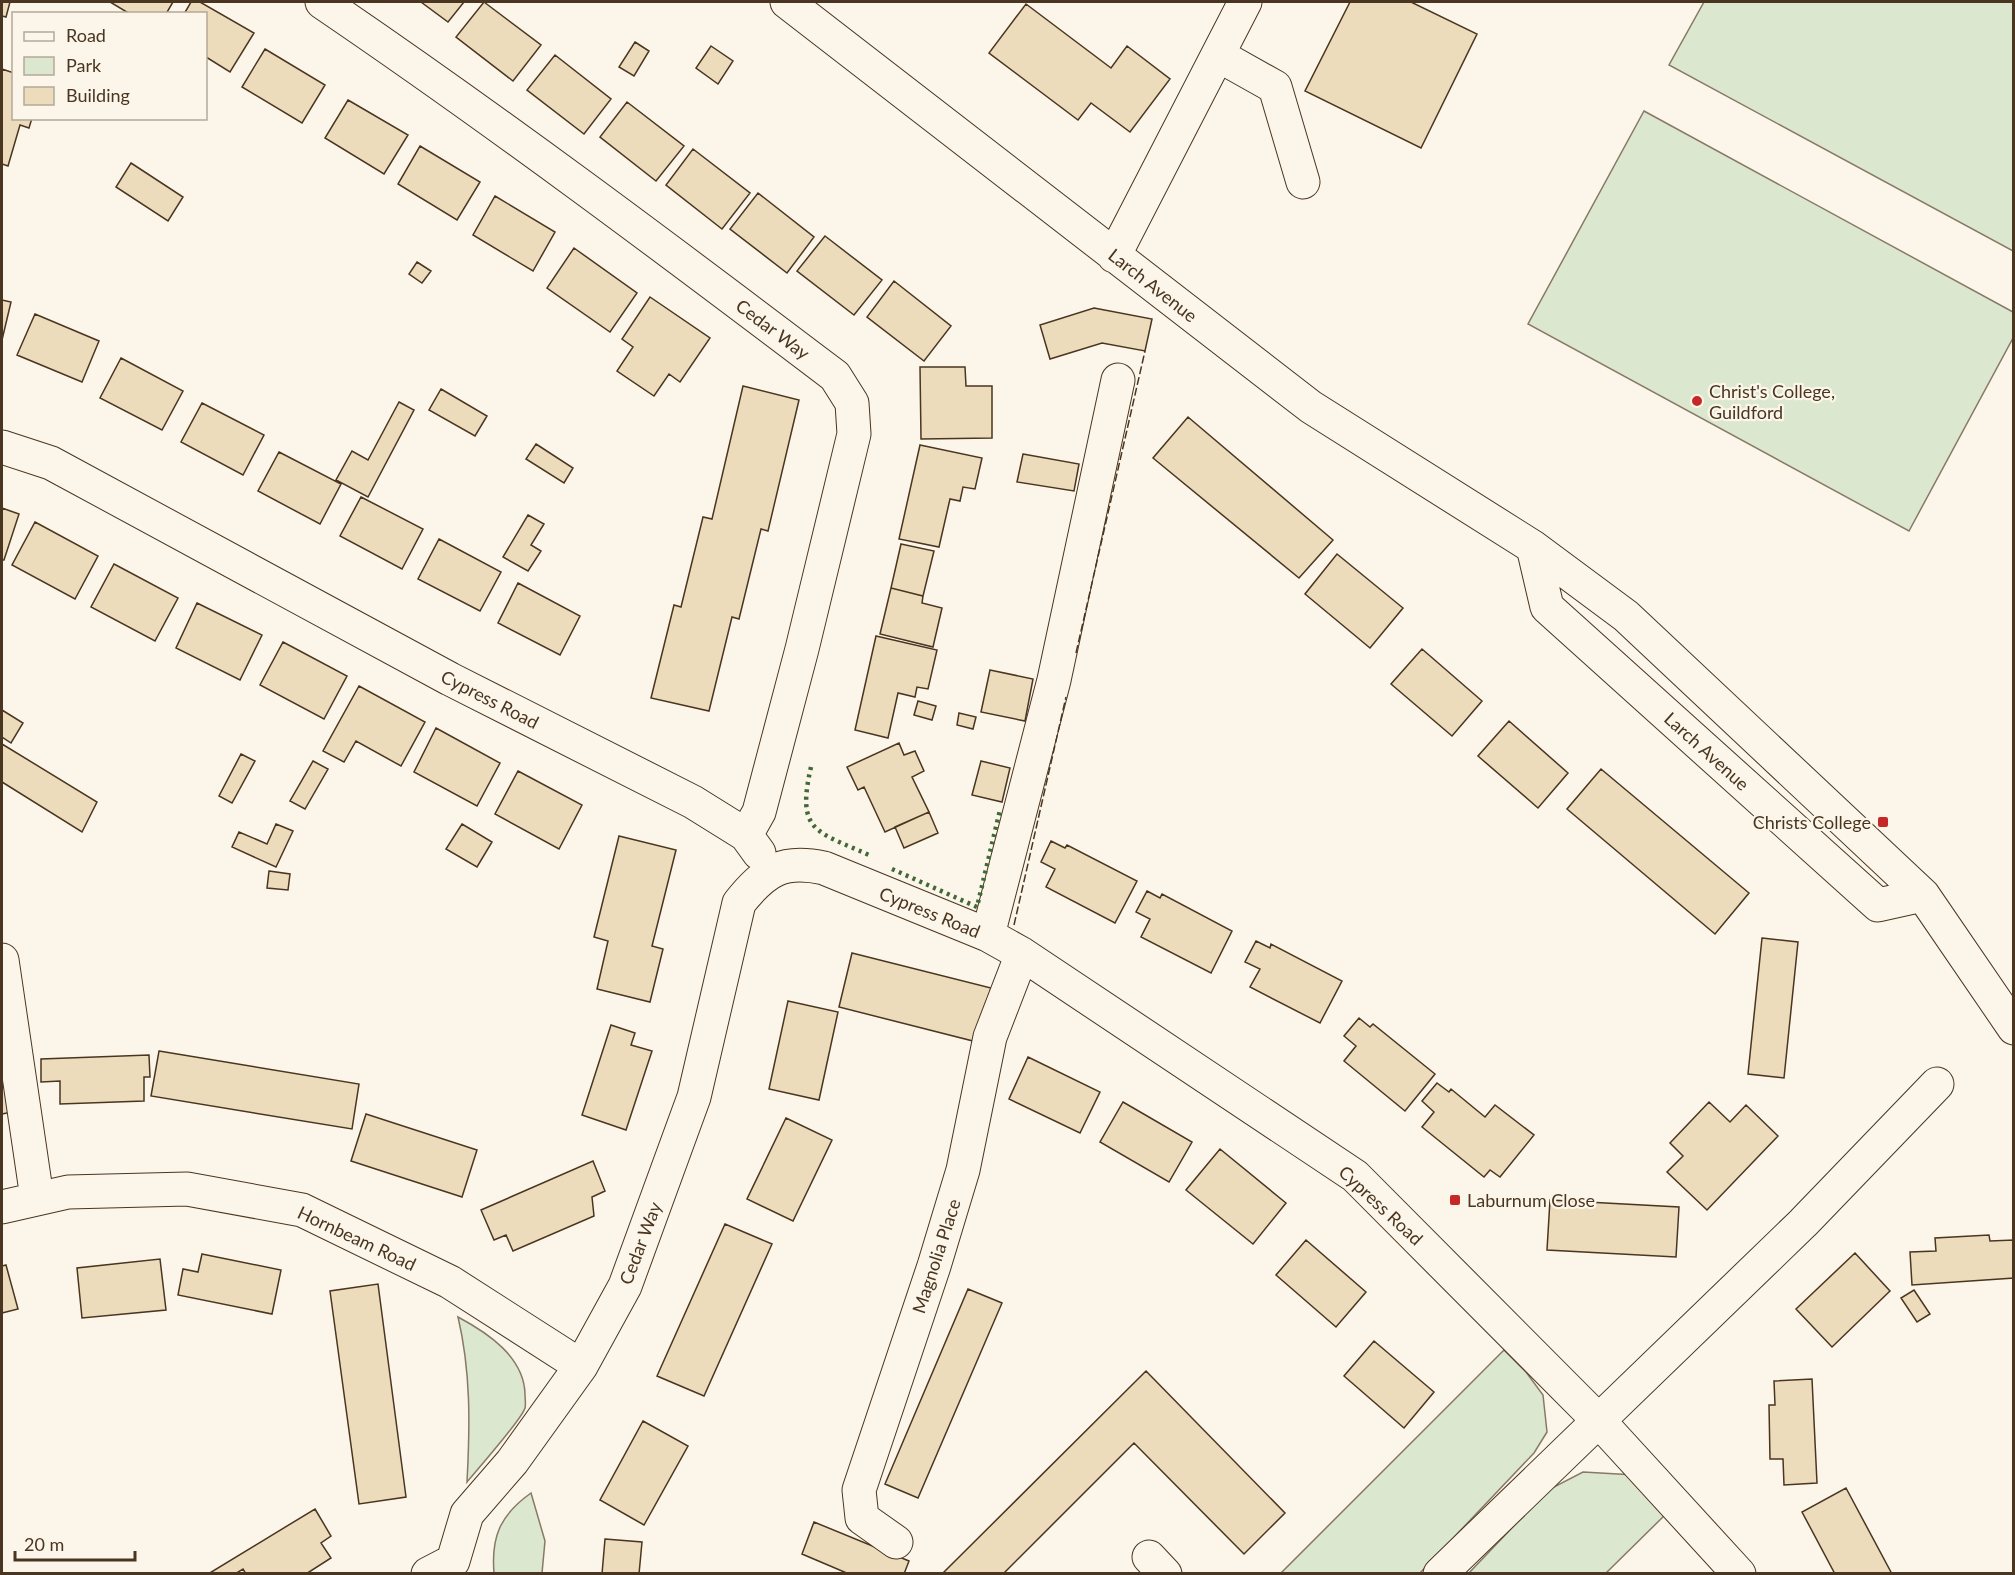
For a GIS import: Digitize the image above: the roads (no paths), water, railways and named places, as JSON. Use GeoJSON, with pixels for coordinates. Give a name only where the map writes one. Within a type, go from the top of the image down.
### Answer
{"type":"FeatureCollection","features":[{"type":"Feature","properties":{"kind":"street","name":"Cedar Way"},"geometry":{"type":"LineString","coordinates":[[322,2],[470,103],[612,207],[835,376],[852,403],[854,434],[802,650],[759,812],[746,835]]}},
{"type":"Feature","properties":{"kind":"street","name":"Larch Avenue"},"geometry":{"type":"LineString","coordinates":[[787,2],[1311,407],[1533,548],[1626,616],[1923,895],[2013,1028]]}},
{"type":"Feature","properties":{"kind":"street"},"geometry":{"type":"LineString","coordinates":[[1114,255],[1245,2]]}},
{"type":"Feature","properties":{"kind":"street"},"geometry":{"type":"LineString","coordinates":[[1218,55],[1275,87],[1303,182]]}},
{"type":"Feature","properties":{"kind":"street"},"geometry":{"type":"LineString","coordinates":[[988,935],[1054,680],[1119,380]]}},
{"type":"Feature","properties":{"kind":"street","name":"Cypress Road"},"geometry":{"type":"LineString","coordinates":[[2,447],[51,463],[450,679],[693,802],[746,835],[772,871],[798,862],[824,868],[988,935],[1022,954],[1354,1176],[1598,1420],[1739,1574]]}},
{"type":"Feature","properties":{"kind":"street","name":"Larch Avenue"},"geometry":{"type":"LineString","coordinates":[[1533,548],[1547,607],[1878,905],[1923,895]]}},
{"type":"Feature","properties":{"kind":"street","name":"Cedar Way"},"geometry":{"type":"LineString","coordinates":[[446,1569],[466,1514],[512,1462],[581,1366],[625,1286],[694,1097],[739,903],[752,886],[772,871]]}},
{"type":"Feature","properties":{"kind":"street","name":"Magnolia Place"},"geometry":{"type":"LineString","coordinates":[[896,1542],[862,1518],[859,1490],[934,1266],[963,1170],[990,1037],[1022,954]]}},
{"type":"Feature","properties":{"kind":"street"},"geometry":{"type":"LineString","coordinates":[[2,960],[37,1198]]}},
{"type":"Feature","properties":{"kind":"street"},"geometry":{"type":"LineString","coordinates":[[1440,1574],[1803,1223],[1937,1084]]}},
{"type":"Feature","properties":{"kind":"street","name":"Hornbeam Road"},"geometry":{"type":"LineString","coordinates":[[2,1207],[68,1192],[187,1189],[302,1210],[450,1282],[581,1366]]}},
{"type":"Feature","properties":{"kind":"place","name":"Christ's College, Guildford"},"geometry":{"type":"Point","coordinates":[1697,401]}},
{"type":"Feature","properties":{"kind":"place","name":"Christs College"},"geometry":{"type":"Point","coordinates":[1883,822]}},
{"type":"Feature","properties":{"kind":"place","name":"Laburnum Close"},"geometry":{"type":"Point","coordinates":[1455,1200]}}]}
